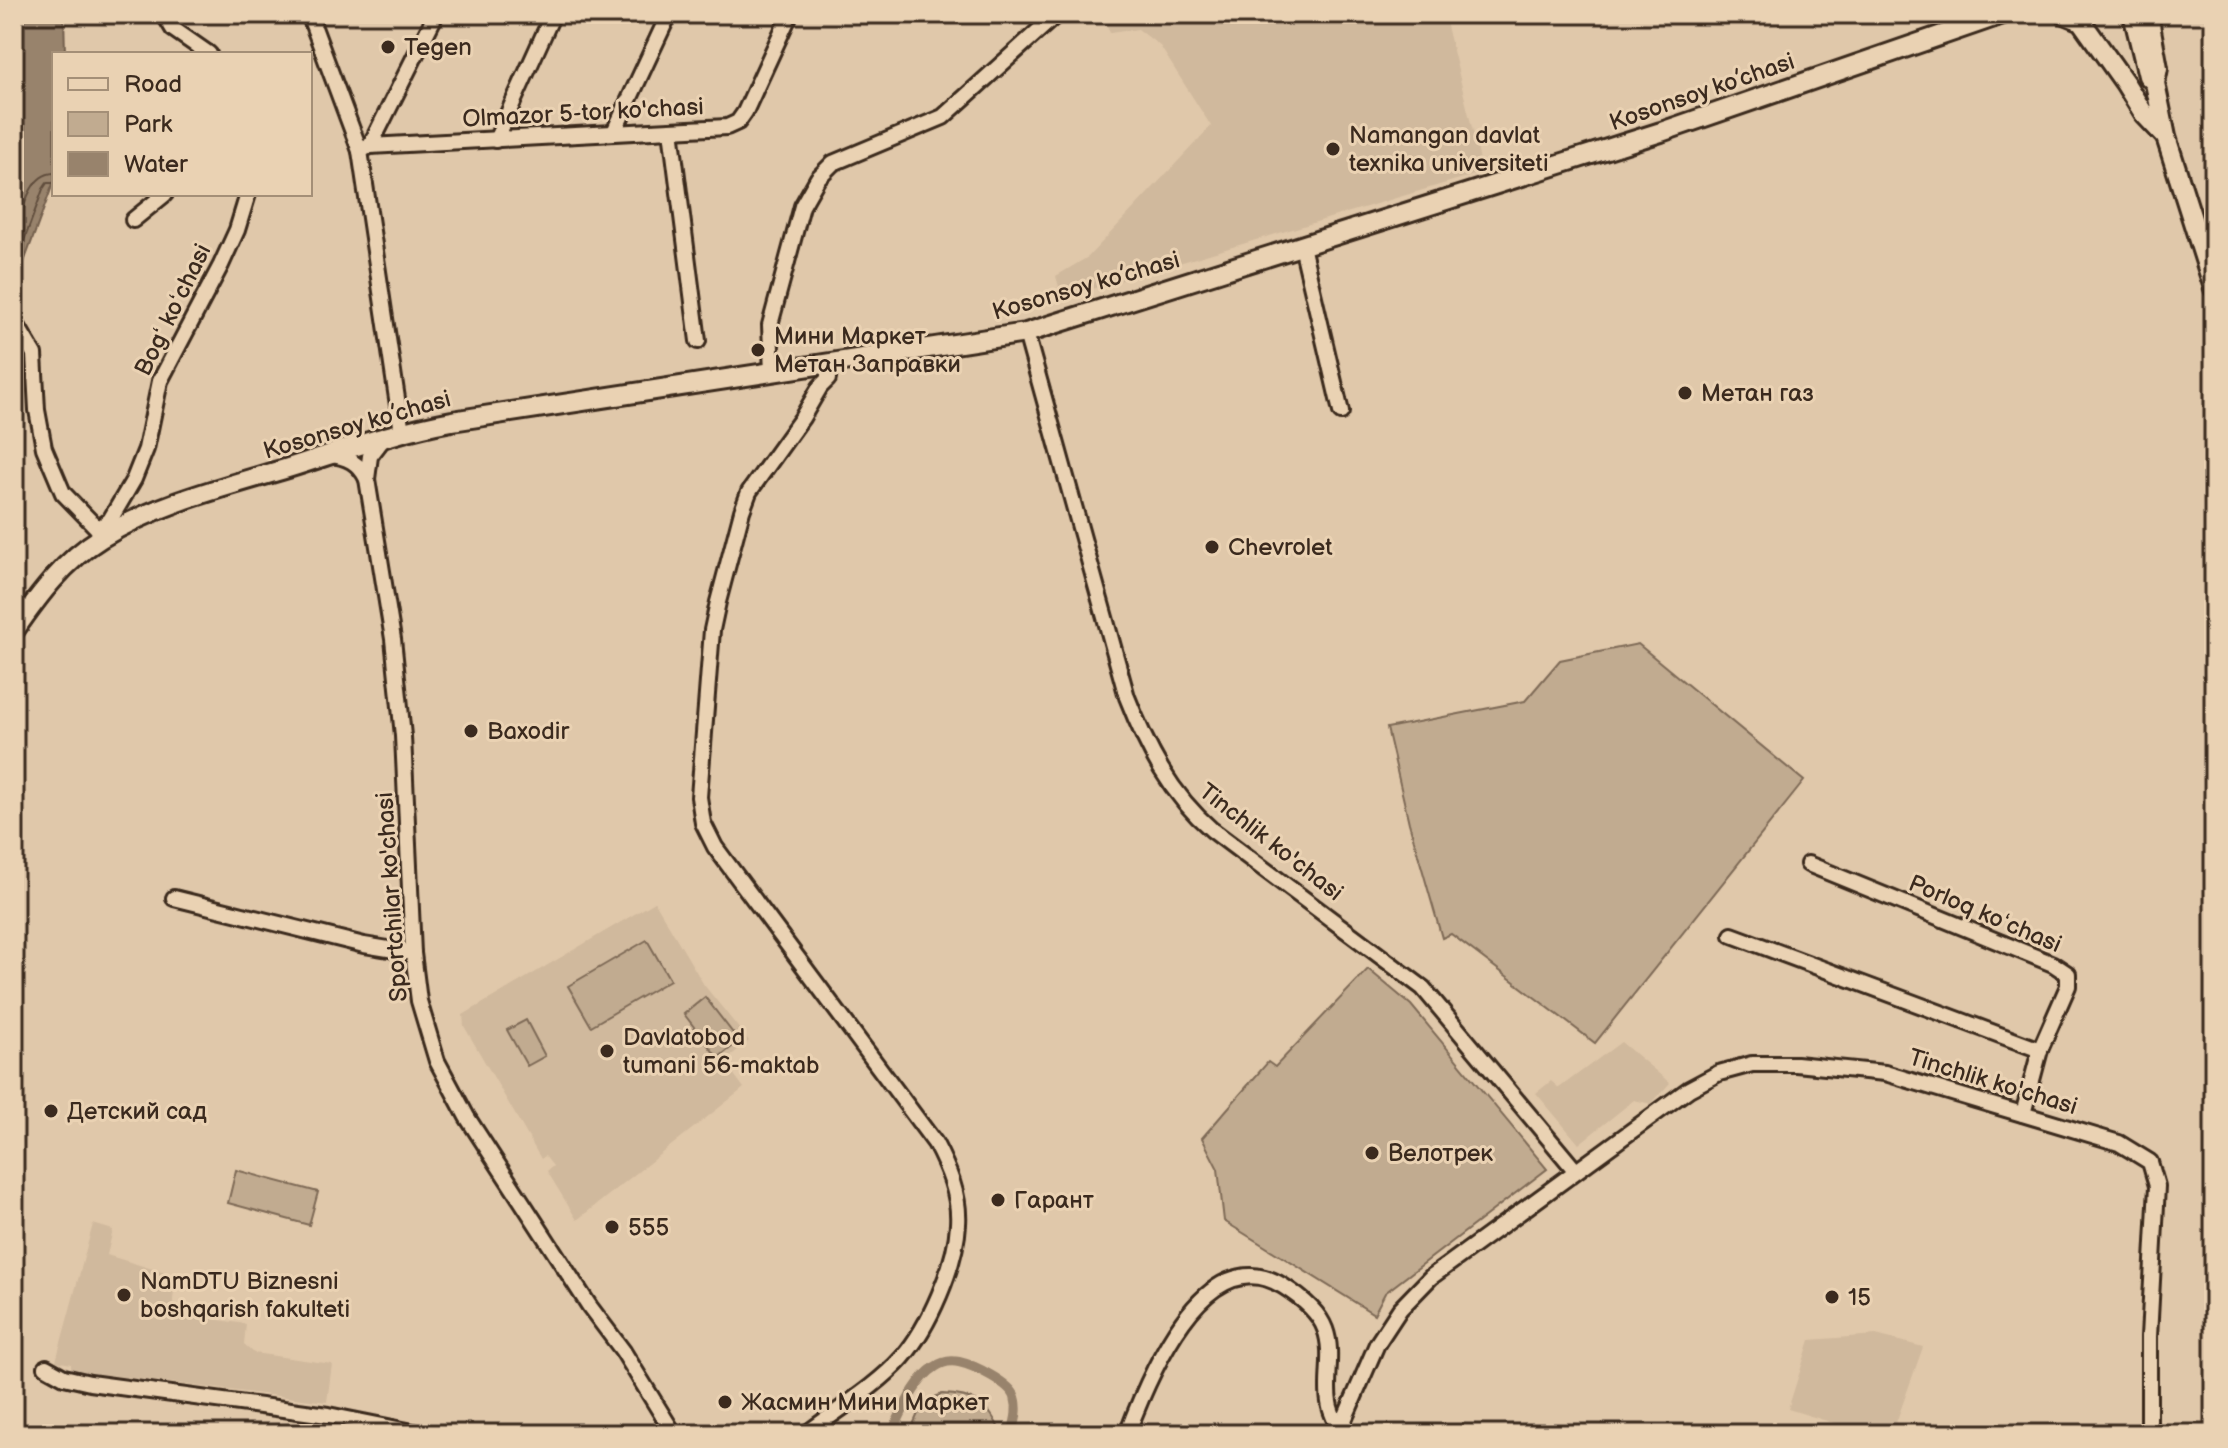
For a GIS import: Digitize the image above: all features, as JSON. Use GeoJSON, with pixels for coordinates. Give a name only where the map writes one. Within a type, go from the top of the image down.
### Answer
{"type":"FeatureCollection","features":[{"type":"Feature","properties":{"kind":"main road","name":"Kosonsoy ko’chasi"},"geometry":{"type":"LineString","coordinates":[[14,631],[58,574],[98,534],[180,502],[402,432],[482,416],[1026,333],[1661,132],[2003,14]]}},
{"type":"Feature","properties":{"kind":"main road"},"geometry":{"type":"LineString","coordinates":[[2133,14],[2154,80],[2166,137],[2214,288]]}},
{"type":"Feature","properties":{"kind":"main road"},"geometry":{"type":"LineString","coordinates":[[2148,14],[2154,80]]}},
{"type":"Feature","properties":{"kind":"main road"},"geometry":{"type":"LineString","coordinates":[[2074,16],[2125,83],[2144,114],[2166,137]]}},
{"type":"Feature","properties":{"kind":"main road"},"geometry":{"type":"LineString","coordinates":[[2125,83],[2154,80]]}},
{"type":"Feature","properties":{"kind":"street"},"geometry":{"type":"LineString","coordinates":[[164,14],[173,29],[206,52]]}},
{"type":"Feature","properties":{"kind":"street"},"geometry":{"type":"LineString","coordinates":[[309,14],[365,149],[402,432]]}},
{"type":"Feature","properties":{"kind":"street"},"geometry":{"type":"LineString","coordinates":[[365,149],[436,14]]}},
{"type":"Feature","properties":{"kind":"street"},"geometry":{"type":"LineString","coordinates":[[496,140],[553,14]]}},
{"type":"Feature","properties":{"kind":"street"},"geometry":{"type":"LineString","coordinates":[[614,132],[669,14]]}},
{"type":"Feature","properties":{"kind":"street","name":"Olmazor 5-tor ko'chasi"},"geometry":{"type":"LineString","coordinates":[[365,149],[727,127],[738,122],[790,14]]}},
{"type":"Feature","properties":{"kind":"street"},"geometry":{"type":"LineString","coordinates":[[772,373],[770,325],[802,206],[818,178],[833,163],[943,117],[1057,14]]}},
{"type":"Feature","properties":{"kind":"street"},"geometry":{"type":"LineString","coordinates":[[671,130],[698,341]]}},
{"type":"Feature","properties":{"kind":"street"},"geometry":{"type":"LineString","coordinates":[[133,220],[163,196]]}},
{"type":"Feature","properties":{"kind":"street","name":"Bogʻ koʻchasi"},"geometry":{"type":"LineString","coordinates":[[98,534],[134,479],[146,449],[153,403],[160,381],[221,265],[237,230],[247,196]]}},
{"type":"Feature","properties":{"kind":"street"},"geometry":{"type":"LineString","coordinates":[[1302,246],[1341,412]]}},
{"type":"Feature","properties":{"kind":"street"},"geometry":{"type":"LineString","coordinates":[[14,325],[34,354],[37,410],[44,448],[63,493],[98,534]]}},
{"type":"Feature","properties":{"kind":"street","name":"Tinchlik ko'chasi"},"geometry":{"type":"LineString","coordinates":[[1026,333],[1127,697],[1147,745],[1173,789],[1212,830],[1423,988],[1575,1170]]}},
{"type":"Feature","properties":{"kind":"street"},"geometry":{"type":"LineString","coordinates":[[806,1434],[897,1363],[921,1332],[946,1274],[958,1224],[952,1180],[935,1143],[715,847],[700,810],[701,747],[712,630],[742,511],[749,492],[828,379],[828,364]]}},
{"type":"Feature","properties":{"kind":"street"},"geometry":{"type":"LineString","coordinates":[[367,479],[370,456],[383,439]]}},
{"type":"Feature","properties":{"kind":"street"},"geometry":{"type":"LineString","coordinates":[[329,455],[352,461],[367,479]]}},
{"type":"Feature","properties":{"kind":"street","name":"Sportchilar ko'chasi"},"geometry":{"type":"LineString","coordinates":[[367,479],[393,639],[403,736],[413,953],[419,1001],[437,1061],[530,1223],[623,1351],[674,1434]]}},
{"type":"Feature","properties":{"kind":"street","name":"Porloq koʻchasi"},"geometry":{"type":"LineString","coordinates":[[1808,864],[2053,964],[2068,974],[2068,986],[2040,1050],[2023,1114]]}},
{"type":"Feature","properties":{"kind":"street"},"geometry":{"type":"LineString","coordinates":[[174,898],[364,945],[413,953]]}},
{"type":"Feature","properties":{"kind":"street"},"geometry":{"type":"LineString","coordinates":[[1732,935],[2040,1050]]}},
{"type":"Feature","properties":{"kind":"street","name":"Tinchlik ko'chasi"},"geometry":{"type":"LineString","coordinates":[[1339,1432],[1377,1344],[1400,1309],[1431,1277],[1696,1084],[1719,1073],[1752,1064],[1796,1064],[1885,1073],[2119,1143],[2150,1162],[2157,1186],[2149,1337],[2149,1434]]}},
{"type":"Feature","properties":{"kind":"street"},"geometry":{"type":"LineString","coordinates":[[1127,1434],[1154,1366],[1175,1331],[1207,1294],[1231,1280],[1251,1277],[1274,1280],[1298,1295],[1315,1313],[1325,1330],[1329,1402],[1339,1432]]}},
{"type":"Feature","properties":{"kind":"street"},"geometry":{"type":"LineString","coordinates":[[46,1367],[64,1377],[90,1383],[328,1415],[423,1434]]}},
{"type":"Feature","properties":{"kind":"shaded area","name":"Namangan davlat texnika universiteti"},"geometry":{"type":"Polygon","coordinates":[[[1102,14],[1444,14],[1483,172],[1062,298],[1056,276],[1088,257],[1211,126],[1160,46],[1138,29],[1110,33],[1102,14]]]}},
{"type":"Feature","properties":{"kind":"shaded area","name":"Davlatobod tumani 56-maktab"},"geometry":{"type":"Polygon","coordinates":[[[655,902],[704,985],[749,1041],[724,1061],[744,1088],[577,1220],[547,1171],[553,1166],[545,1156],[541,1159],[464,1026],[463,1015],[655,902]]]}},
{"type":"Feature","properties":{"kind":"shaded area"},"geometry":{"type":"Polygon","coordinates":[[[1621,1042],[1670,1083],[1651,1104],[1634,1100],[1579,1144],[1536,1093],[1551,1081],[1559,1088],[1621,1042]]]}},
{"type":"Feature","properties":{"kind":"shaded area","name":"NamDTU Biznesni boshqarish fakulteti"},"geometry":{"type":"Polygon","coordinates":[[[93,1224],[113,1230],[107,1255],[175,1276],[172,1313],[246,1324],[244,1344],[254,1353],[332,1364],[327,1402],[71,1371],[71,1364],[56,1361],[93,1224]]]}},
{"type":"Feature","properties":{"kind":"shaded area"},"geometry":{"type":"Polygon","coordinates":[[[1876,1335],[1923,1347],[1892,1434],[1869,1434],[1788,1409],[1810,1340],[1876,1335]]]}},
{"type":"Feature","properties":{"kind":"green space"},"geometry":{"type":"Polygon","coordinates":[[[1638,644],[1804,781],[1595,1043],[1451,934],[1442,938],[1409,823],[1387,728],[1525,701],[1560,660],[1638,644]]]}},
{"type":"Feature","properties":{"kind":"green space"},"geometry":{"type":"Polygon","coordinates":[[[647,940],[670,980],[591,1026],[568,986],[647,940]]]}},
{"type":"Feature","properties":{"kind":"green space","name":"Велотрек"},"geometry":{"type":"Polygon","coordinates":[[[1368,969],[1411,1005],[1547,1169],[1385,1293],[1374,1314],[1224,1221],[1218,1169],[1202,1138],[1268,1062],[1275,1067],[1368,969]]]}},
{"type":"Feature","properties":{"kind":"green space"},"geometry":{"type":"Polygon","coordinates":[[[705,997],[739,1041],[718,1058],[684,1014],[705,997]]]}},
{"type":"Feature","properties":{"kind":"green space"},"geometry":{"type":"Polygon","coordinates":[[[526,1020],[545,1056],[527,1066],[507,1030],[526,1020]]]}},
{"type":"Feature","properties":{"kind":"green space"},"geometry":{"type":"Polygon","coordinates":[[[236,1170],[318,1192],[309,1225],[228,1203],[236,1170]]]}},
{"type":"Feature","properties":{"kind":"green space"},"geometry":{"type":"Polygon","coordinates":[[[942,1394],[963,1396],[979,1403],[992,1415],[1001,1434],[909,1434],[923,1402],[942,1394]]]}},
{"type":"Feature","properties":{"kind":"water"},"geometry":{"type":"Polygon","coordinates":[[[14,14],[64,14],[65,52],[52,52],[52,186],[17,281],[14,280],[14,14]]]}},
{"type":"Feature","properties":{"kind":"waterway"},"geometry":{"type":"LineString","coordinates":[[891,1434],[921,1380],[938,1365],[952,1361],[982,1371],[1012,1392],[1017,1407],[1012,1434]]}},
{"type":"Feature","properties":{"kind":"place","name":"Tegen"},"geometry":{"type":"Point","coordinates":[388,47]}},
{"type":"Feature","properties":{"kind":"place","name":"Namangan davlat texnika universiteti"},"geometry":{"type":"Point","coordinates":[1333,149]}},
{"type":"Feature","properties":{"kind":"place","name":"Мини Маркет Метан Заправки"},"geometry":{"type":"Point","coordinates":[758,350]}},
{"type":"Feature","properties":{"kind":"place","name":"Метан газ"},"geometry":{"type":"Point","coordinates":[1685,393]}},
{"type":"Feature","properties":{"kind":"place","name":"Chevrolet"},"geometry":{"type":"Point","coordinates":[1212,547]}},
{"type":"Feature","properties":{"kind":"place","name":"Baxodir"},"geometry":{"type":"Point","coordinates":[471,731]}},
{"type":"Feature","properties":{"kind":"place","name":"Davlatobod tumani 56-maktab"},"geometry":{"type":"Point","coordinates":[607,1051]}},
{"type":"Feature","properties":{"kind":"place","name":"Детский сад"},"geometry":{"type":"Point","coordinates":[51,1111]}},
{"type":"Feature","properties":{"kind":"place","name":"Велотрек"},"geometry":{"type":"Point","coordinates":[1372,1153]}},
{"type":"Feature","properties":{"kind":"place","name":"Гарант"},"geometry":{"type":"Point","coordinates":[998,1200]}},
{"type":"Feature","properties":{"kind":"place","name":"555"},"geometry":{"type":"Point","coordinates":[612,1227]}},
{"type":"Feature","properties":{"kind":"place","name":"NamDTU Biznesni boshqarish fakulteti"},"geometry":{"type":"Point","coordinates":[124,1295]}},
{"type":"Feature","properties":{"kind":"place","name":"15"},"geometry":{"type":"Point","coordinates":[1832,1297]}},
{"type":"Feature","properties":{"kind":"place","name":"Жасмин Мини Маркет"},"geometry":{"type":"Point","coordinates":[725,1402]}}]}
